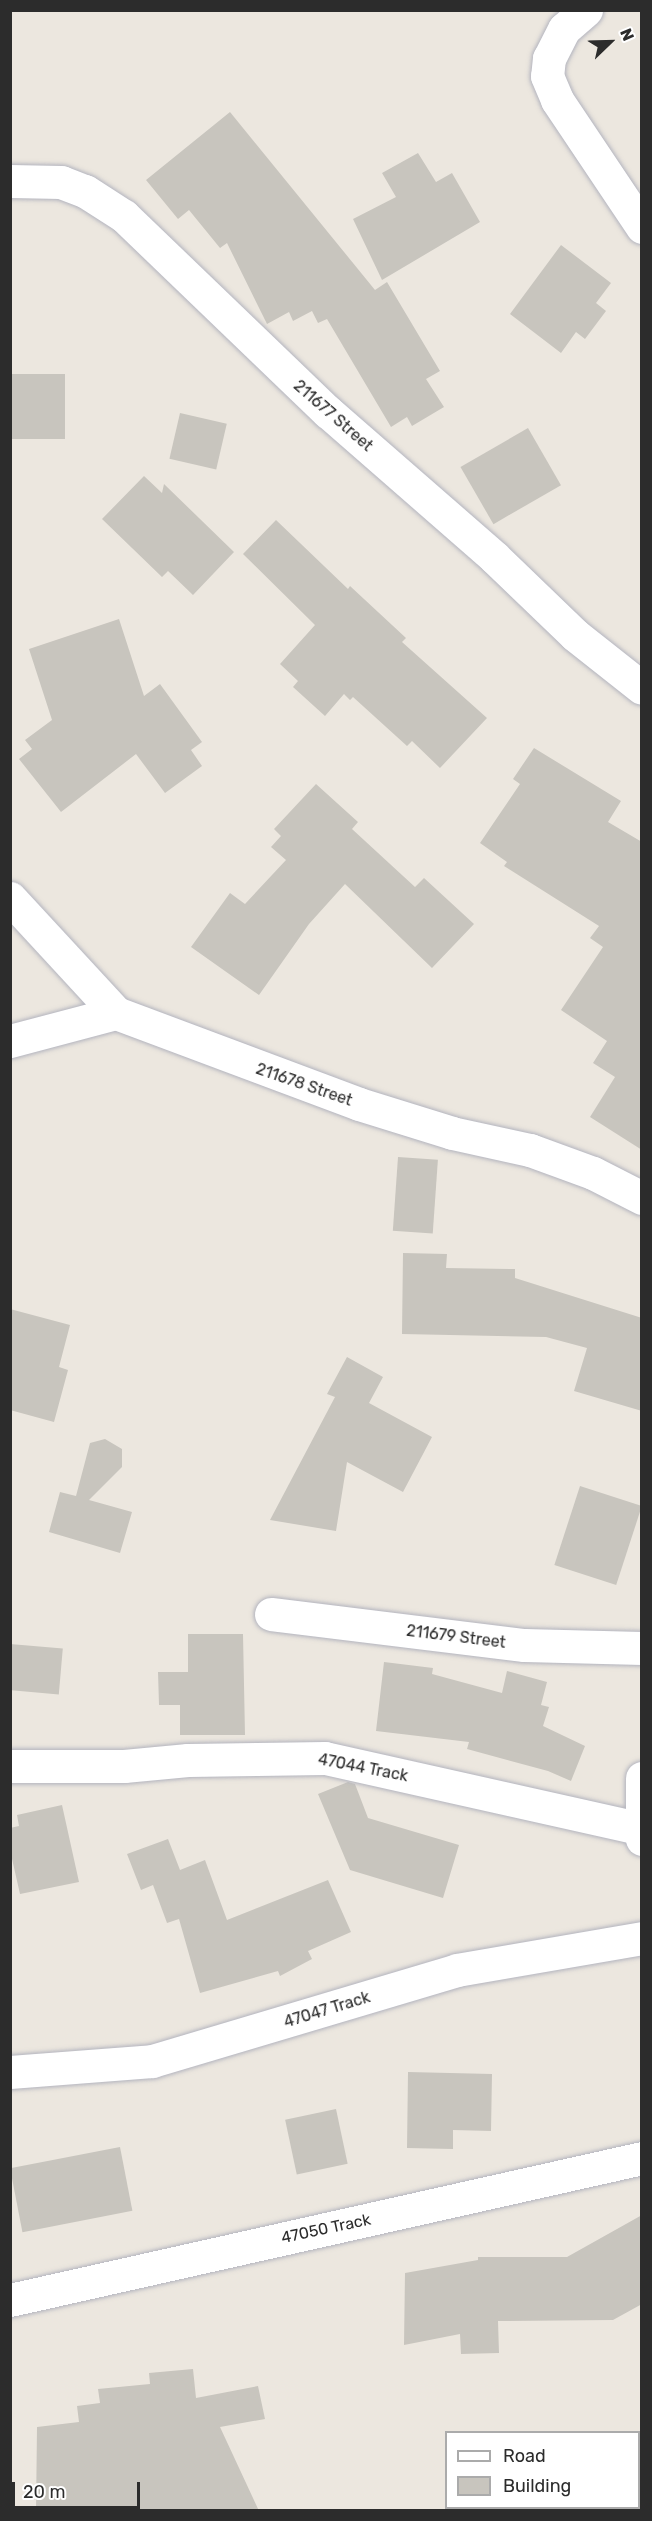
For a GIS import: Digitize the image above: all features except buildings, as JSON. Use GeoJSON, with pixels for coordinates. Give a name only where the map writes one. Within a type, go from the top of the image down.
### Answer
{"type":"FeatureCollection","features":[{"type":"Feature","properties":{"kind":"street"},"geometry":{"type":"LineString","coordinates":[[586,10],[564,29],[549,58],[547,76],[557,100],[642,227]]}},
{"type":"Feature","properties":{"kind":"street","name":"211677 Street"},"geometry":{"type":"LineString","coordinates":[[10,181],[61,182],[85,191],[124,216],[327,412],[494,557],[575,635],[642,688]]}},
{"type":"Feature","properties":{"kind":"street","name":"211678 Street"},"geometry":{"type":"LineString","coordinates":[[10,898],[116,1013],[359,1104],[452,1133],[530,1150],[593,1173],[642,1198]]}},
{"type":"Feature","properties":{"kind":"street"},"geometry":{"type":"LineString","coordinates":[[10,1041],[116,1013]]}},
{"type":"Feature","properties":{"kind":"street","name":"211679 Street"},"geometry":{"type":"LineString","coordinates":[[271,1614],[524,1645],[642,1648]]}},
{"type":"Feature","properties":{"kind":"street","name":"47044 Track"},"geometry":{"type":"LineString","coordinates":[[10,1766],[124,1766],[188,1760],[325,1758],[640,1834]]}},
{"type":"Feature","properties":{"kind":"street"},"geometry":{"type":"LineString","coordinates":[[640,1834],[642,1778]]}},
{"type":"Feature","properties":{"kind":"street","name":"47047 Track"},"geometry":{"type":"LineString","coordinates":[[10,2072],[152,2061],[457,1970],[642,1938]]}},
{"type":"Feature","properties":{"kind":"street","name":"47050 Track"},"geometry":{"type":"LineString","coordinates":[[10,2300],[642,2158]]}}]}
